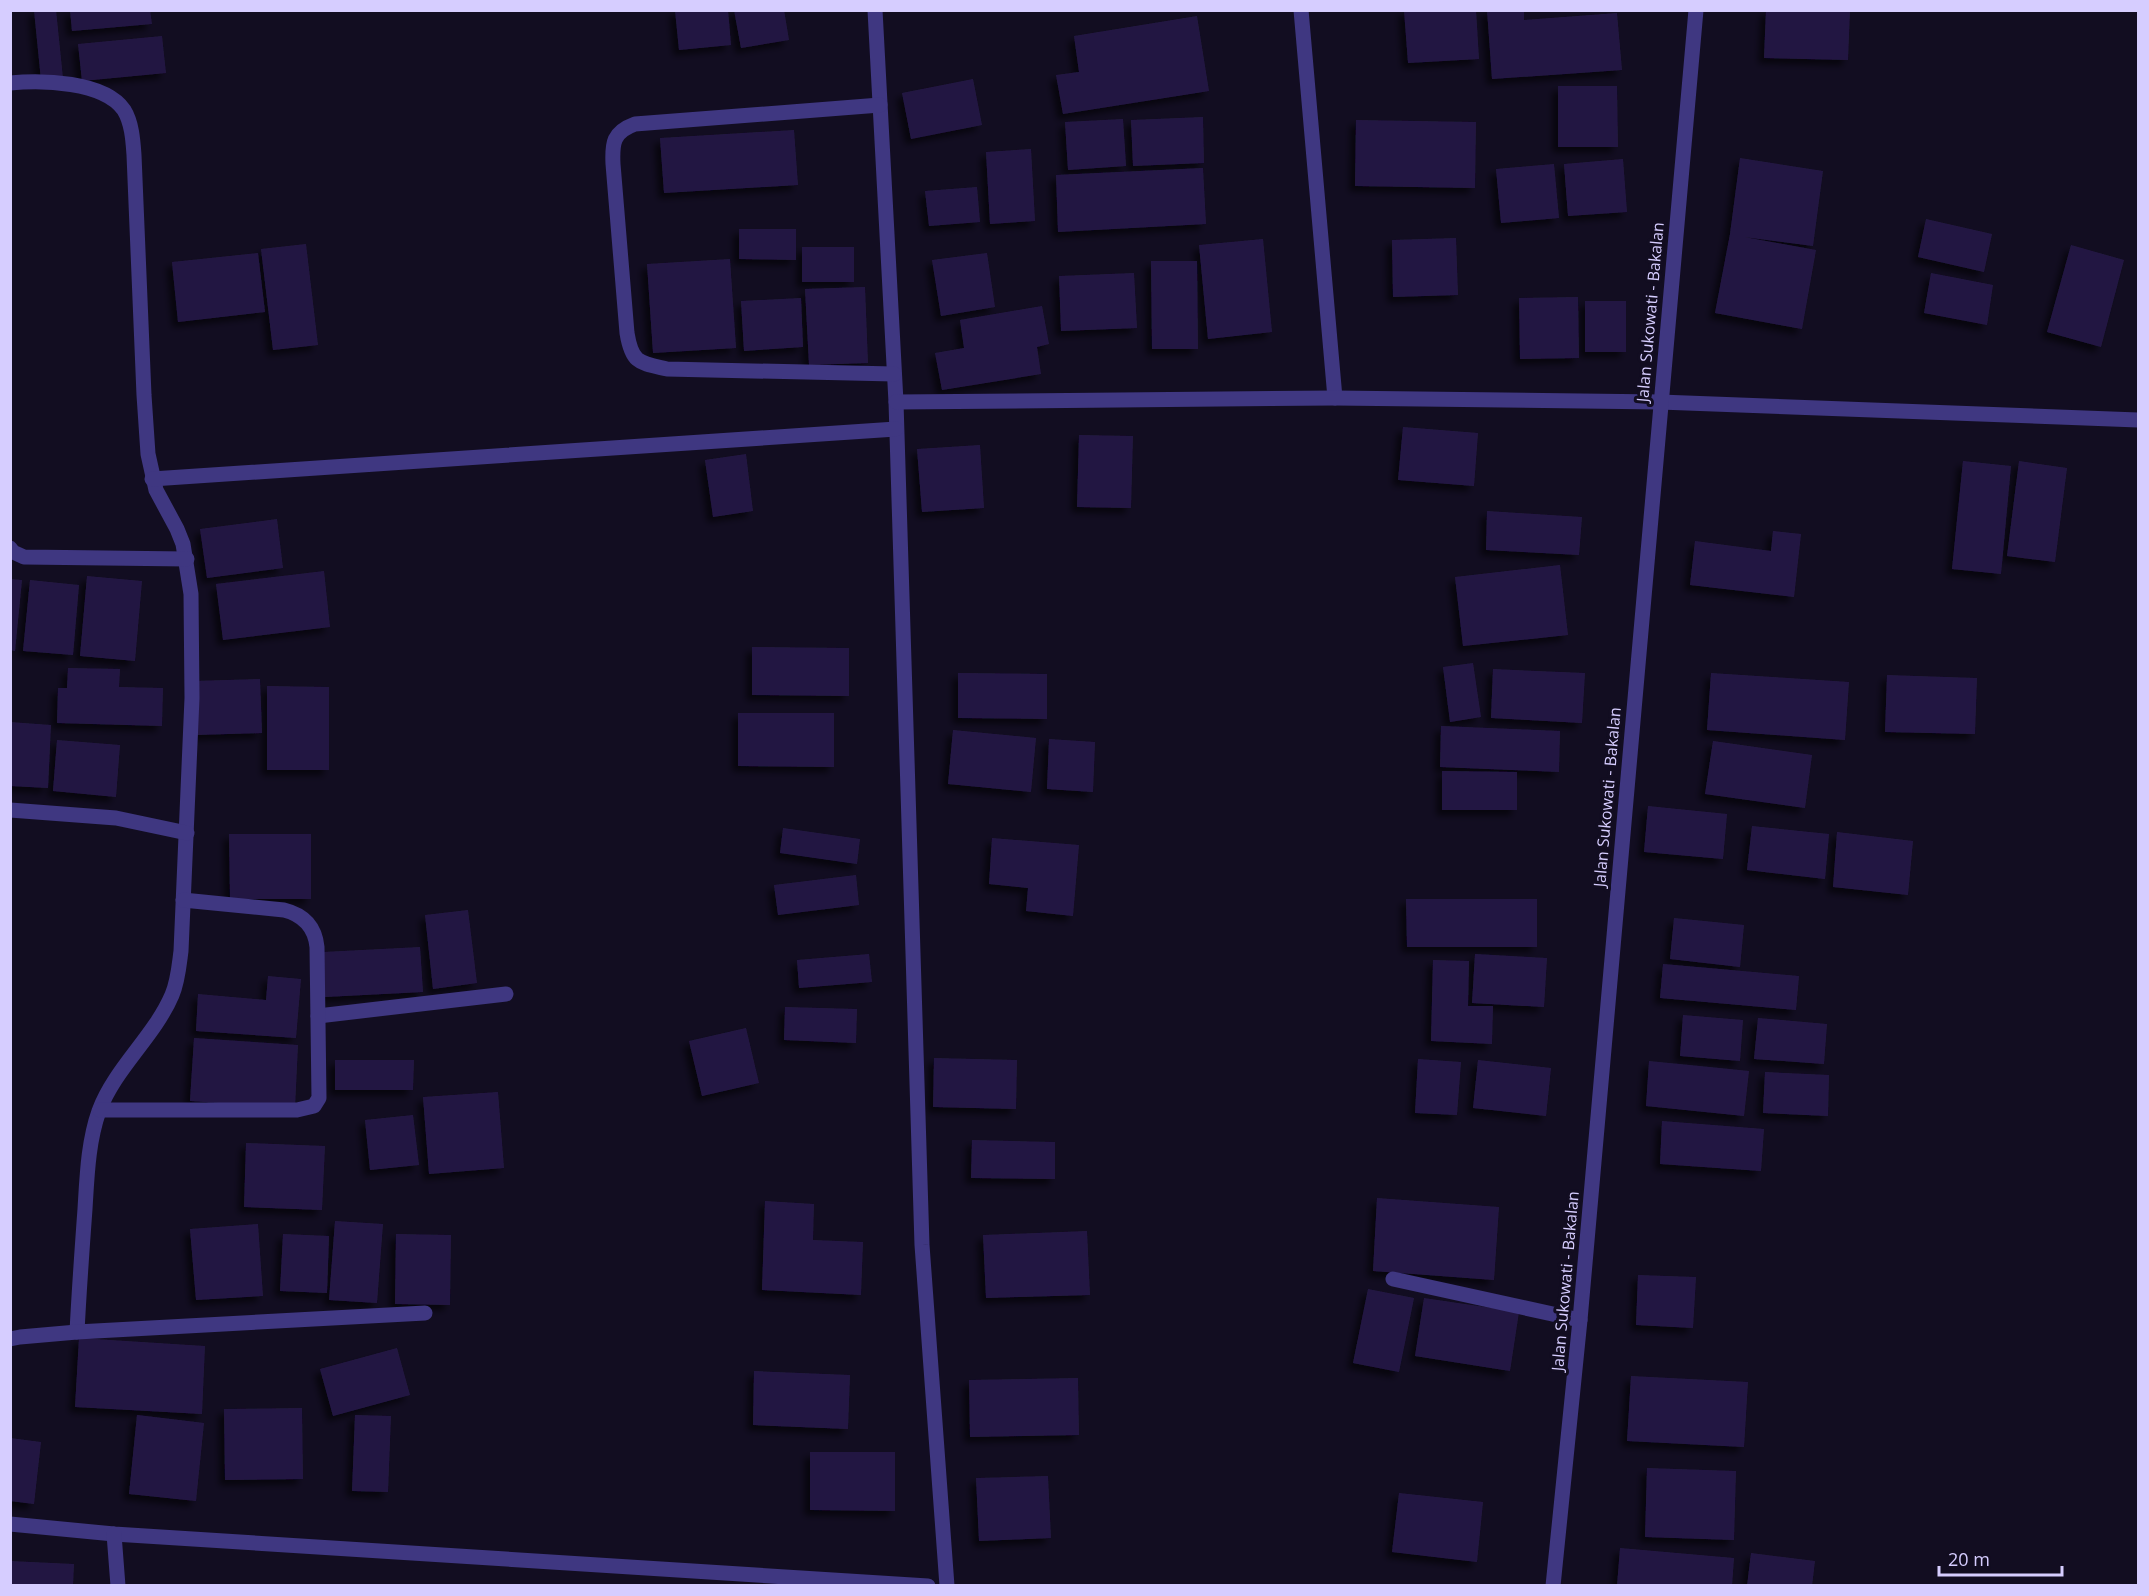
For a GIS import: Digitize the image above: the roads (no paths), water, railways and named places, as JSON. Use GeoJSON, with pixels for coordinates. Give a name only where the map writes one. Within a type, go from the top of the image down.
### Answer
{"type":"FeatureCollection","features":[{"type":"Feature","properties":{"kind":"street"},"geometry":{"type":"LineString","coordinates":[[875,10],[896,402],[922,1245],[947,1586]]}},
{"type":"Feature","properties":{"kind":"street"},"geometry":{"type":"LineString","coordinates":[[1301,10],[1335,398]]}},
{"type":"Feature","properties":{"kind":"street","name":"Jalan Sukowati - Bakalan"},"geometry":{"type":"LineString","coordinates":[[1553,1586],[1580,1320],[1696,10]]}},
{"type":"Feature","properties":{"kind":"street"},"geometry":{"type":"LineString","coordinates":[[10,83],[41,80],[77,85],[109,98],[123,109],[128,119],[134,155],[148,454],[152,479],[177,529],[187,559],[193,624],[187,833],[181,951],[176,983],[166,1008],[112,1087],[100,1110],[92,1142],[88,1173],[77,1332]]}},
{"type":"Feature","properties":{"kind":"street"},"geometry":{"type":"LineString","coordinates":[[880,105],[635,124],[621,130],[615,138],[613,164],[627,333],[630,352],[638,362],[667,369],[894,374]]}},
{"type":"Feature","properties":{"kind":"street"},"geometry":{"type":"LineString","coordinates":[[896,402],[1335,398],[1660,402],[2139,420]]}},
{"type":"Feature","properties":{"kind":"street"},"geometry":{"type":"LineString","coordinates":[[152,479],[896,429]]}},
{"type":"Feature","properties":{"kind":"street"},"geometry":{"type":"LineString","coordinates":[[10,548],[24,557],[187,559]]}},
{"type":"Feature","properties":{"kind":"street"},"geometry":{"type":"LineString","coordinates":[[10,810],[116,818],[187,833]]}},
{"type":"Feature","properties":{"kind":"street"},"geometry":{"type":"LineString","coordinates":[[100,1110],[297,1110],[311,1107],[319,1098],[317,947],[315,935],[308,922],[284,910],[183,900]]}},
{"type":"Feature","properties":{"kind":"street"},"geometry":{"type":"LineString","coordinates":[[318,1016],[506,994]]}},
{"type":"Feature","properties":{"kind":"street"},"geometry":{"type":"LineString","coordinates":[[1393,1279],[1580,1320]]}},
{"type":"Feature","properties":{"kind":"street"},"geometry":{"type":"LineString","coordinates":[[10,1339],[20,1336],[77,1332],[425,1313]]}},
{"type":"Feature","properties":{"kind":"street"},"geometry":{"type":"LineString","coordinates":[[10,1524],[114,1534],[928,1586]]}},
{"type":"Feature","properties":{"kind":"street"},"geometry":{"type":"LineString","coordinates":[[114,1534],[118,1586]]}}]}
